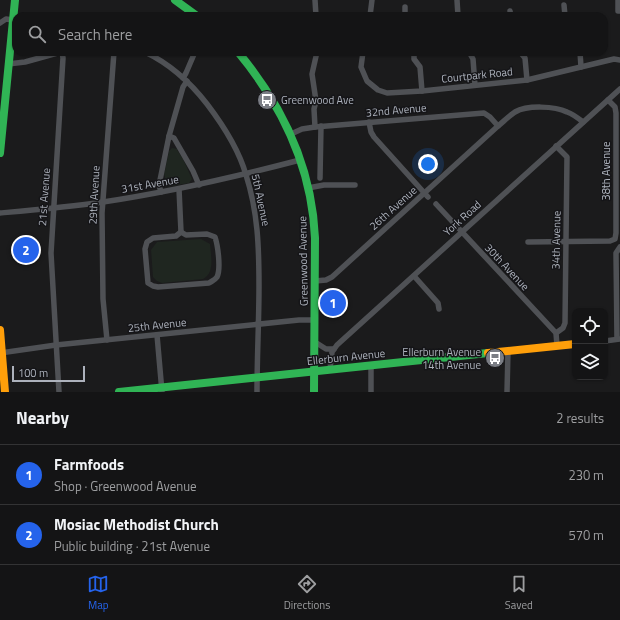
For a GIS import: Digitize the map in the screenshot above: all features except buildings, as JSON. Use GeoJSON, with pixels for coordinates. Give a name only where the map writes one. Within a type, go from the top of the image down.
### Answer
{"type":"FeatureCollection","features":[{"type":"Feature","properties":{"kind":"street"},"geometry":{"type":"LineString","coordinates":[[14,12],[15,0]]}},
{"type":"Feature","properties":{"kind":"street"},"geometry":{"type":"LineString","coordinates":[[175,0],[192,12]]}},
{"type":"Feature","properties":{"kind":"street"},"geometry":{"type":"LineString","coordinates":[[315,0],[316,12]]}},
{"type":"Feature","properties":{"kind":"street"},"geometry":{"type":"LineString","coordinates":[[370,12],[372,0]]}},
{"type":"Feature","properties":{"kind":"street"},"geometry":{"type":"LineString","coordinates":[[457,0],[458,12]]}},
{"type":"Feature","properties":{"kind":"street"},"geometry":{"type":"LineString","coordinates":[[618,0],[618,11],[620,11]]}},
{"type":"Feature","properties":{"kind":"street"},"geometry":{"type":"LineString","coordinates":[[564,5],[565,12]]}},
{"type":"Feature","properties":{"kind":"street"},"geometry":{"type":"LineString","coordinates":[[405,7],[405,12]]}},
{"type":"Feature","properties":{"kind":"street"},"geometry":{"type":"LineString","coordinates":[[0,23],[6,19],[12,20]]}},
{"type":"Feature","properties":{"kind":"street"},"geometry":{"type":"LineString","coordinates":[[0,152],[12,29]]}},
{"type":"Feature","properties":{"kind":"street"},"geometry":{"type":"LineString","coordinates":[[8,64],[25,62],[47,56]]}},
{"type":"Feature","properties":{"kind":"street","name":"21st Avenue"},"geometry":{"type":"LineString","coordinates":[[59,392],[51,253],[63,56]]}},
{"type":"Feature","properties":{"kind":"street","name":"29th Avenue"},"geometry":{"type":"LineString","coordinates":[[107,340],[103,299],[102,202],[114,56]]}},
{"type":"Feature","properties":{"kind":"street","name":"5th Avenue"},"geometry":{"type":"LineString","coordinates":[[154,56],[160,59],[185,79],[216,116],[233,145],[246,174],[254,205],[259,242],[257,392]]}},
{"type":"Feature","properties":{"kind":"street"},"geometry":{"type":"LineString","coordinates":[[161,192],[159,185],[169,136],[186,73],[192,56]]}},
{"type":"Feature","properties":{"kind":"street","name":"Greenwood Avenue"},"geometry":{"type":"LineString","coordinates":[[242,56],[250,65],[268,92],[291,134],[308,188],[315,227],[314,392]]}},
{"type":"Feature","properties":{"kind":"street"},"geometry":{"type":"LineString","coordinates":[[316,56],[312,74],[316,101],[314,109],[318,127],[318,174]]}},
{"type":"Feature","properties":{"kind":"street","name":"Courtpark Road"},"geometry":{"type":"LineString","coordinates":[[362,56],[361,67],[367,81],[378,90],[387,93],[422,91],[527,80],[614,59],[620,60]]}},
{"type":"Feature","properties":{"kind":"street"},"geometry":{"type":"LineString","coordinates":[[414,56],[414,59],[420,67],[422,91]]}},
{"type":"Feature","properties":{"kind":"street"},"geometry":{"type":"LineString","coordinates":[[471,56],[473,59],[475,85]]}},
{"type":"Feature","properties":{"kind":"street"},"geometry":{"type":"LineString","coordinates":[[523,56],[525,58],[527,80]]}},
{"type":"Feature","properties":{"kind":"street"},"geometry":{"type":"LineString","coordinates":[[580,56],[581,67]]}},
{"type":"Feature","properties":{"kind":"street","name":"York Road"},"geometry":{"type":"LineString","coordinates":[[334,349],[460,232],[620,89]]}},
{"type":"Feature","properties":{"kind":"street","name":"38th Avenue"},"geometry":{"type":"LineString","coordinates":[[566,241],[610,241],[615,239],[618,198],[616,113],[615,107],[608,100]]}},
{"type":"Feature","properties":{"kind":"street","name":"26th Avenue"},"geometry":{"type":"LineString","coordinates":[[315,281],[326,280],[332,277],[426,195],[498,126],[516,111],[542,107],[557,108],[567,111],[583,122]]}},
{"type":"Feature","properties":{"kind":"street","name":"32nd Avenue"},"geometry":{"type":"LineString","coordinates":[[291,134],[302,129],[318,127],[484,113],[498,126]]}},
{"type":"Feature","properties":{"kind":"street"},"geometry":{"type":"LineString","coordinates":[[369,122],[371,132],[374,137],[426,195]]}},
{"type":"Feature","properties":{"kind":"street"},"geometry":{"type":"LineString","coordinates":[[169,136],[174,138],[193,171],[199,185]]}},
{"type":"Feature","properties":{"kind":"street","name":"34th Avenue"},"geometry":{"type":"LineString","coordinates":[[556,146],[567,157],[565,323],[563,328],[556,333]]}},
{"type":"Feature","properties":{"kind":"street","name":"31st Avenue"},"geometry":{"type":"LineString","coordinates":[[0,213],[102,202],[179,189],[300,160]]}},
{"type":"Feature","properties":{"kind":"street"},"geometry":{"type":"LineString","coordinates":[[308,188],[324,185],[355,185]]}},
{"type":"Feature","properties":{"kind":"street"},"geometry":{"type":"LineString","coordinates":[[179,189],[181,232]]}},
{"type":"Feature","properties":{"kind":"street","name":"30th Avenue"},"geometry":{"type":"LineString","coordinates":[[436,204],[460,232],[556,333]]}},
{"type":"Feature","properties":{"kind":"street"},"geometry":{"type":"LineString","coordinates":[[181,232],[186,235],[207,234],[215,237],[218,245],[218,273],[216,279],[209,283],[158,287],[150,285],[148,283],[146,271],[145,249],[147,242],[153,238],[176,236],[181,232]]}},
{"type":"Feature","properties":{"kind":"street"},"geometry":{"type":"LineString","coordinates":[[528,242],[566,241]]}},
{"type":"Feature","properties":{"kind":"street"},"geometry":{"type":"LineString","coordinates":[[608,341],[619,339],[616,253],[620,248]]}},
{"type":"Feature","properties":{"kind":"street"},"geometry":{"type":"LineString","coordinates":[[414,276],[438,302],[439,308]]}},
{"type":"Feature","properties":{"kind":"street","name":"25th Avenue"},"geometry":{"type":"LineString","coordinates":[[1,353],[56,345],[298,320],[315,320]]}},
{"type":"Feature","properties":{"kind":"street"},"geometry":{"type":"LineString","coordinates":[[0,330],[5,392]]}},
{"type":"Feature","properties":{"kind":"street"},"geometry":{"type":"LineString","coordinates":[[556,333],[557,346]]}},
{"type":"Feature","properties":{"kind":"street"},"geometry":{"type":"LineString","coordinates":[[157,335],[162,390]]}},
{"type":"Feature","properties":{"kind":"street"},"geometry":{"type":"LineString","coordinates":[[315,342],[326,349],[334,349],[330,369]]}},
{"type":"Feature","properties":{"kind":"street","name":"Ellerburn Avenue"},"geometry":{"type":"LineString","coordinates":[[119,392],[162,390],[257,377],[572,344]]}},
{"type":"Feature","properties":{"kind":"street"},"geometry":{"type":"LineString","coordinates":[[507,392],[508,351]]}},
{"type":"Feature","properties":{"kind":"street"},"geometry":{"type":"LineString","coordinates":[[371,365],[371,392]]}},
{"type":"Feature","properties":{"kind":"shaded area"},"geometry":{"type":"Polygon","coordinates":[[[172,148],[178,149],[177,150],[192,179],[189,183],[165,187],[164,175],[169,151],[172,148]]]}},
{"type":"Feature","properties":{"kind":"shaded area"},"geometry":{"type":"Polygon","coordinates":[[[201,239],[210,244],[211,268],[207,276],[203,279],[162,283],[153,277],[151,250],[157,242],[201,239]]]}},
{"type":"Feature","properties":{"kind":"traffic: fast"},"geometry":{"type":"LineString","coordinates":[[14,12],[15,0]]}},
{"type":"Feature","properties":{"kind":"traffic: fast"},"geometry":{"type":"LineString","coordinates":[[175,0],[192,12]]}},
{"type":"Feature","properties":{"kind":"traffic: fast"},"geometry":{"type":"LineString","coordinates":[[0,153],[12,31]]}},
{"type":"Feature","properties":{"kind":"traffic: fast"},"geometry":{"type":"LineString","coordinates":[[241,56],[254,72],[281,116],[301,162],[308,187],[313,212],[315,238],[314,392]]}},
{"type":"Feature","properties":{"kind":"traffic: fast"},"geometry":{"type":"LineString","coordinates":[[119,392],[488,353]]}},
{"type":"Feature","properties":{"kind":"traffic: slow"},"geometry":{"type":"LineString","coordinates":[[0,330],[5,392]]}},
{"type":"Feature","properties":{"kind":"traffic: slow"},"geometry":{"type":"LineString","coordinates":[[488,353],[572,344]]}},
{"type":"Feature","properties":{"kind":"place","name":"Greenwood Ave"},"geometry":{"type":"Point","coordinates":[267,100]}},
{"type":"Feature","properties":{"kind":"place","name":"Mosiac Methodist Church"},"geometry":{"type":"Point","coordinates":[26,250]}},
{"type":"Feature","properties":{"kind":"place","name":"Farmfoods"},"geometry":{"type":"Point","coordinates":[333,303]}},
{"type":"Feature","properties":{"kind":"place","name":"Ellerburn Avenue 14th Avenue"},"geometry":{"type":"Point","coordinates":[495,358]}}]}
